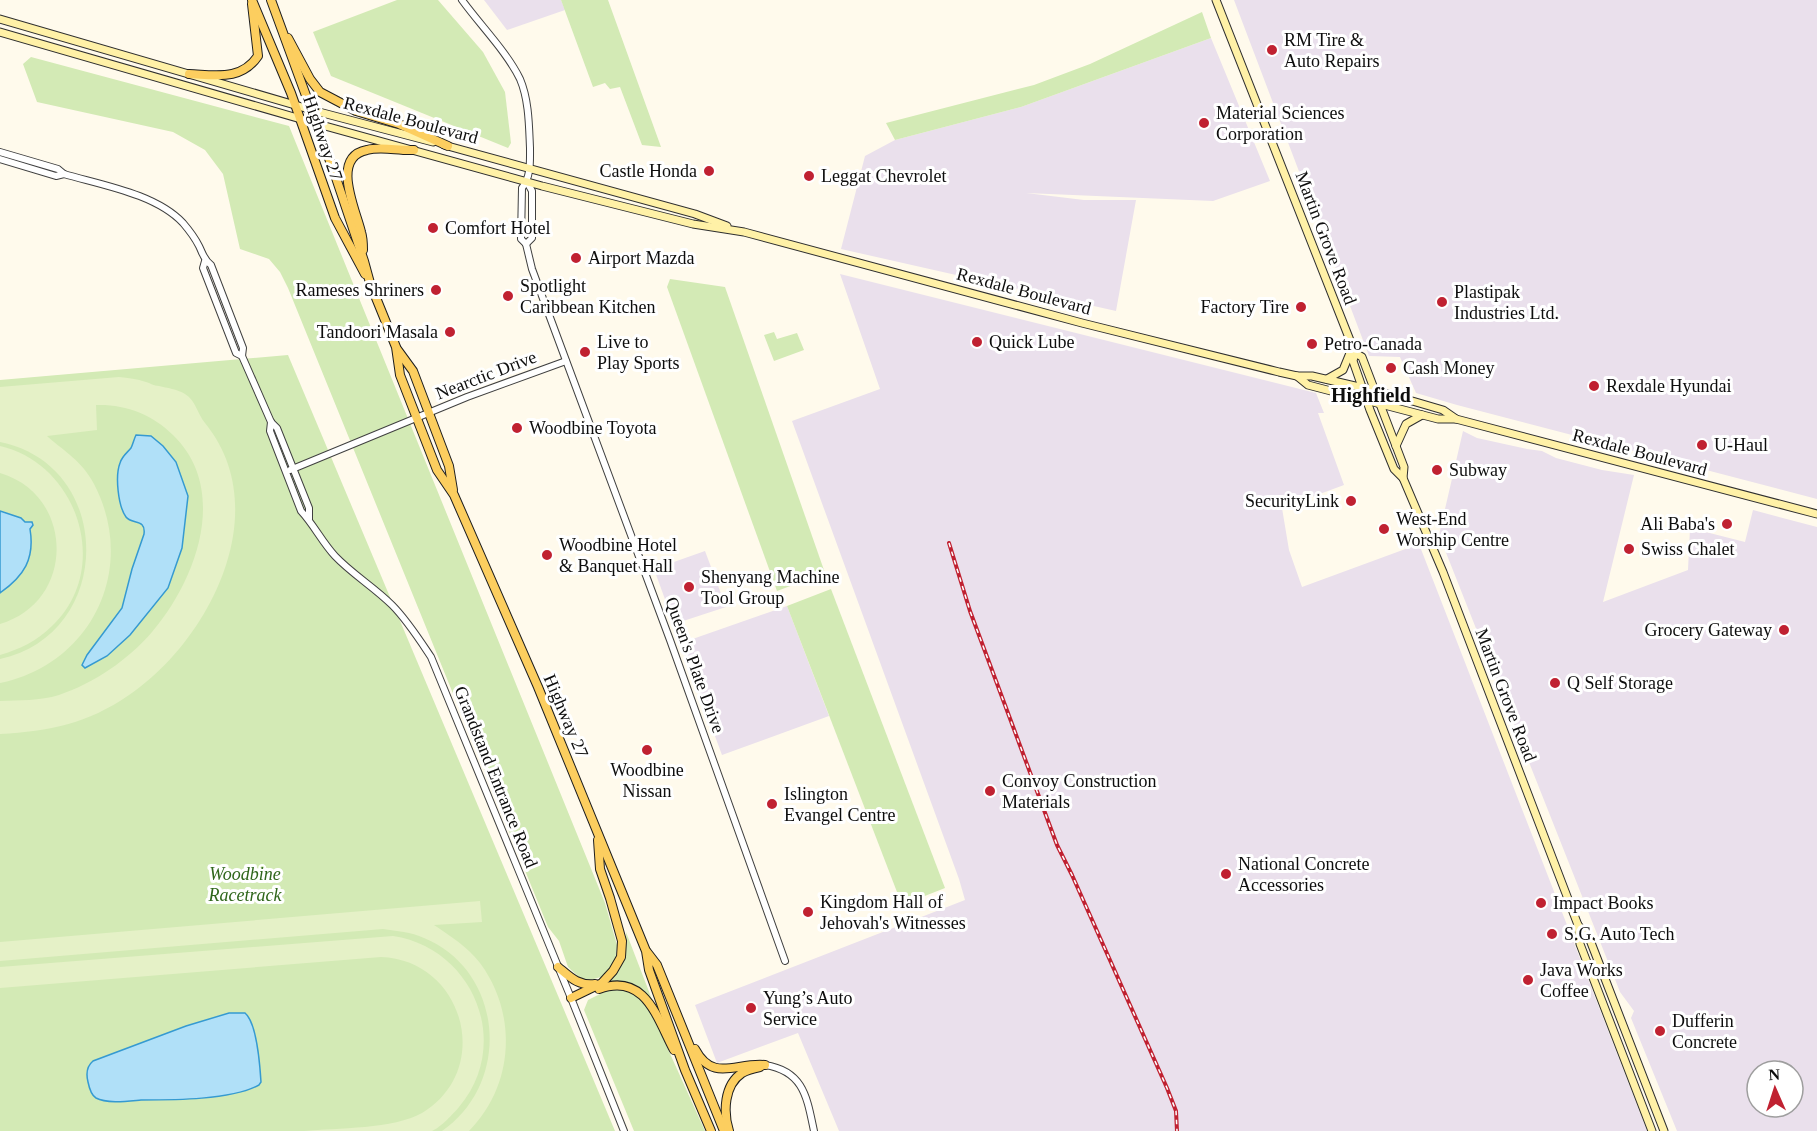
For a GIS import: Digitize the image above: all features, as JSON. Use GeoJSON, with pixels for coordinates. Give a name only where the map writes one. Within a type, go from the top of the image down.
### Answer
{"type":"FeatureCollection","features":[{"type":"Feature","properties":{"kind":"main road"},"geometry":{"type":"LineString","coordinates":[[189,74],[238,74],[252,65],[258,56],[252,0]]}},
{"type":"Feature","properties":{"kind":"main road","name":"Highway 27"},"geometry":{"type":"LineString","coordinates":[[252,0],[301,119],[335,218],[370,283]]}},
{"type":"Feature","properties":{"kind":"main road","name":"Highway 27"},"geometry":{"type":"LineString","coordinates":[[271,0],[370,283],[396,347],[412,371],[449,466],[454,495]]}},
{"type":"Feature","properties":{"kind":"main road","name":"Martin Grove Road"},"geometry":{"type":"LineString","coordinates":[[1216,0],[1353,351],[1353,361],[1366,399],[1394,469],[1403,478],[1443,572],[1578,925],[1580,944],[1652,1131]]}},
{"type":"Feature","properties":{"kind":"main road"},"geometry":{"type":"LineString","coordinates":[[277,17],[310,79],[320,92],[356,111],[399,124],[448,146]]}},
{"type":"Feature","properties":{"kind":"main road","name":"Rexdale Boulevard"},"geometry":{"type":"LineString","coordinates":[[0,20],[309,109],[530,167],[695,214],[744,232],[1074,321],[1297,376],[1312,376],[1375,391],[1443,410],[1456,419]]}},
{"type":"Feature","properties":{"kind":"main road","name":"Rexdale Boulevard"},"geometry":{"type":"LineString","coordinates":[[0,32],[527,182],[693,224],[744,232]]}},
{"type":"Feature","properties":{"kind":"main road"},"geometry":{"type":"LineString","coordinates":[[364,261],[362,234],[348,188],[348,168],[355,157],[366,150],[381,148],[400,151],[414,150]]}},
{"type":"Feature","properties":{"kind":"main road","name":"Highway 27"},"geometry":{"type":"LineString","coordinates":[[396,347],[400,375],[437,470],[454,495],[538,687],[646,951],[649,970],[685,1070],[711,1131]]}},
{"type":"Feature","properties":{"kind":"main road"},"geometry":{"type":"LineString","coordinates":[[1327,380],[1343,370],[1353,351]]}},
{"type":"Feature","properties":{"kind":"main road","name":"Martin Grove Road"},"geometry":{"type":"LineString","coordinates":[[1353,351],[1362,357],[1404,467],[1403,478]]}},
{"type":"Feature","properties":{"kind":"main road","name":"Rexdale Boulevard"},"geometry":{"type":"LineString","coordinates":[[1297,376],[1308,385],[1438,419],[1456,419],[1817,514]]}},
{"type":"Feature","properties":{"kind":"main road"},"geometry":{"type":"LineString","coordinates":[[1396,446],[1406,424],[1423,415]]}},
{"type":"Feature","properties":{"kind":"main road"},"geometry":{"type":"LineString","coordinates":[[571,998],[602,983],[619,964],[621,957],[622,941],[600,869],[598,832]]}},
{"type":"Feature","properties":{"kind":"main road","name":"Martin Grove Road"},"geometry":{"type":"LineString","coordinates":[[1578,925],[1590,940],[1664,1131]]}},
{"type":"Feature","properties":{"kind":"main road","name":"Highway 27"},"geometry":{"type":"LineString","coordinates":[[646,951],[657,965],[724,1131]]}},
{"type":"Feature","properties":{"kind":"main road"},"geometry":{"type":"LineString","coordinates":[[558,967],[581,984],[602,983]]}},
{"type":"Feature","properties":{"kind":"main road"},"geometry":{"type":"LineString","coordinates":[[591,988],[599,989],[616,985],[631,987],[638,991],[647,1000],[660,1021],[685,1070]]}},
{"type":"Feature","properties":{"kind":"main road"},"geometry":{"type":"LineString","coordinates":[[679,1019],[699,1057],[707,1065],[721,1070],[752,1064],[765,1065]]}},
{"type":"Feature","properties":{"kind":"main road"},"geometry":{"type":"LineString","coordinates":[[729,1131],[725,1104],[733,1083],[742,1073],[765,1065]]}},
{"type":"Feature","properties":{"kind":"street","name":"Queen's Plate Drive"},"geometry":{"type":"LineString","coordinates":[[462,0],[510,63],[520,81],[528,115],[530,167],[527,182],[522,188],[521,239],[526,244],[532,269],[670,640],[785,961]]}},
{"type":"Feature","properties":{"kind":"street"},"geometry":{"type":"LineString","coordinates":[[0,152],[147,199],[165,208],[183,223],[193,235],[206,261],[203,268],[214,298],[236,353],[242,356],[271,422],[270,431],[301,511],[309,519]]}},
{"type":"Feature","properties":{"kind":"street"},"geometry":{"type":"LineString","coordinates":[[0,159],[56,176],[64,174]]}},
{"type":"Feature","properties":{"kind":"street","name":"Queen's Plate Drive"},"geometry":{"type":"LineString","coordinates":[[526,244],[532,238],[532,191],[527,182]]}},
{"type":"Feature","properties":{"kind":"street","name":"Nearctic Drive"},"geometry":{"type":"LineString","coordinates":[[286,471],[566,361]]}},
{"type":"Feature","properties":{"kind":"street","name":"Grandstand Entrance Road"},"geometry":{"type":"LineString","coordinates":[[271,422],[277,428],[309,508],[309,519],[334,555],[403,617],[431,657],[624,1131]]}},
{"type":"Feature","properties":{"kind":"street"},"geometry":{"type":"LineString","coordinates":[[765,1065],[777,1067],[799,1081],[805,1092],[814,1131]]}},
{"type":"Feature","properties":{"kind":"shaded area"},"geometry":{"type":"Polygon","coordinates":[[[484,0],[561,0],[565,10],[507,30],[484,0]]]}},
{"type":"Feature","properties":{"kind":"shaded area"},"geometry":{"type":"Polygon","coordinates":[[[1234,0],[1817,0],[1817,499],[1416,393],[1400,357],[1369,356],[1234,0]]]}},
{"type":"Feature","properties":{"kind":"shaded area"},"geometry":{"type":"Polygon","coordinates":[[[1211,38],[1270,181],[1213,201],[1026,193],[1084,200],[1136,200],[1116,311],[841,249],[865,156],[895,140],[1021,107],[1211,38]]]}},
{"type":"Feature","properties":{"kind":"shaded area"},"geometry":{"type":"Polygon","coordinates":[[[840,274],[1316,393],[1324,413],[1318,413],[1344,485],[1282,508],[1289,550],[1302,587],[1419,544],[1647,1131],[839,1131],[798,1033],[717,1063],[695,1005],[965,900],[792,421],[880,389],[840,274]]]}},
{"type":"Feature","properties":{"kind":"shaded area"},"geometry":{"type":"Polygon","coordinates":[[[1463,431],[1477,438],[1542,451],[1556,458],[1602,470],[1634,475],[1603,602],[1688,570],[1690,528],[1745,542],[1753,510],[1817,527],[1817,1131],[1677,1131],[1631,1018],[1634,1011],[1620,992],[1439,535],[1463,431]]]}},
{"type":"Feature","properties":{"kind":"shaded area"},"geometry":{"type":"Polygon","coordinates":[[[705,551],[726,607],[674,624],[654,569],[705,551]]]}},
{"type":"Feature","properties":{"kind":"shaded area"},"geometry":{"type":"Polygon","coordinates":[[[787,606],[829,716],[722,755],[682,647],[684,642],[787,606]]]}},
{"type":"Feature","properties":{"kind":"green space"},"geometry":{"type":"Polygon","coordinates":[[[397,0],[438,0],[483,52],[505,92],[511,143],[508,148],[331,76],[313,32],[397,0]]]}},
{"type":"Feature","properties":{"kind":"green space"},"geometry":{"type":"Polygon","coordinates":[[[561,0],[608,0],[661,147],[642,145],[620,87],[610,89],[605,83],[593,87],[561,0]]]}},
{"type":"Feature","properties":{"kind":"green space"},"geometry":{"type":"Polygon","coordinates":[[[1202,12],[1211,38],[1021,107],[895,140],[886,123],[1034,85],[1090,64],[1202,12]]]}},
{"type":"Feature","properties":{"kind":"green space"},"geometry":{"type":"Polygon","coordinates":[[[31,57],[289,126],[605,903],[617,945],[616,957],[609,970],[601,977],[590,980],[581,979],[568,967],[559,941],[548,927],[288,288],[280,272],[269,259],[240,249],[223,174],[205,150],[173,132],[37,102],[23,64],[31,57]]]}},
{"type":"Feature","properties":{"kind":"green space"},"geometry":{"type":"Polygon","coordinates":[[[670,279],[725,287],[825,573],[777,591],[667,287],[670,279]]]}},
{"type":"Feature","properties":{"kind":"green space"},"geometry":{"type":"Polygon","coordinates":[[[774,332],[777,339],[797,333],[804,350],[774,361],[764,335],[774,332]]]}},
{"type":"Feature","properties":{"kind":"green space","name":"Woodbine Racetrack"},"geometry":{"type":"Polygon","coordinates":[[[288,355],[615,1131],[0,1131],[0,380],[288,355]]]}},
{"type":"Feature","properties":{"kind":"green space"},"geometry":{"type":"Polygon","coordinates":[[[119,377],[175,390],[189,397],[225,457],[234,494],[234,533],[224,571],[207,608],[185,642],[158,671],[129,695],[98,713],[68,724],[35,731],[0,734],[0,701],[59,695],[110,670],[132,652],[152,632],[168,611],[193,562],[200,535],[203,508],[200,482],[190,457],[173,435],[147,416],[117,406],[96,405],[97,430],[47,436],[84,469],[94,484],[106,516],[111,548],[108,579],[98,608],[82,634],[60,656],[32,672],[0,683],[0,659],[38,643],[65,618],[81,585],[86,550],[81,514],[65,482],[38,457],[0,442],[0,387],[119,377]]]}},
{"type":"Feature","properties":{"kind":"green space"},"geometry":{"type":"Polygon","coordinates":[[[0,446],[27,457],[50,474],[67,496],[78,522],[83,549],[80,577],[70,603],[52,626],[34,640],[0,655],[0,624],[25,612],[43,594],[53,572],[57,548],[53,525],[42,503],[25,485],[0,473],[0,446]]]}},
{"type":"Feature","properties":{"kind":"green space"},"geometry":{"type":"Polygon","coordinates":[[[831,589],[945,888],[902,905],[787,606],[831,589]]]}},
{"type":"Feature","properties":{"kind":"green space"},"geometry":{"type":"Polygon","coordinates":[[[480,901],[482,922],[434,925],[464,946],[480,963],[501,1004],[505,1027],[506,1049],[495,1093],[484,1113],[469,1131],[442,1131],[465,1110],[480,1085],[488,1058],[489,1029],[483,1001],[470,975],[451,954],[419,936],[383,929],[0,961],[0,942],[480,901]]]}},
{"type":"Feature","properties":{"kind":"green space"},"geometry":{"type":"Polygon","coordinates":[[[626,932],[653,1002],[629,983],[610,982],[624,959],[626,932]]]}},
{"type":"Feature","properties":{"kind":"green space"},"geometry":{"type":"Polygon","coordinates":[[[393,936],[421,944],[445,959],[463,979],[476,1002],[483,1028],[483,1055],[475,1082],[457,1110],[432,1131],[304,1131],[365,1127],[396,1122],[422,1113],[444,1094],[458,1071],[463,1046],[460,1020],[449,996],[433,977],[410,963],[381,957],[0,988],[0,967],[393,936]]]}},
{"type":"Feature","properties":{"kind":"green space"},"geometry":{"type":"Polygon","coordinates":[[[623,988],[641,997],[653,1016],[705,1131],[634,1131],[584,1010],[588,1000],[604,992],[623,988]]]}},
{"type":"Feature","properties":{"kind":"water"},"geometry":{"type":"Polygon","coordinates":[[[136,435],[151,436],[176,462],[188,496],[182,548],[168,588],[130,635],[107,656],[85,668],[82,665],[87,655],[122,608],[144,534],[141,524],[126,517],[118,491],[118,469],[136,435]]]}},
{"type":"Feature","properties":{"kind":"water"},"geometry":{"type":"Polygon","coordinates":[[[0,511],[21,518],[25,522],[32,522],[33,525],[30,529],[31,549],[26,566],[16,580],[0,593],[0,511]]]}},
{"type":"Feature","properties":{"kind":"water"},"geometry":{"type":"Polygon","coordinates":[[[229,1013],[245,1013],[249,1018],[259,1056],[261,1082],[259,1085],[234,1094],[185,1099],[112,1102],[96,1098],[92,1093],[87,1073],[93,1061],[186,1026],[229,1013]]]}},
{"type":"Feature","properties":{"kind":"railway"},"geometry":{"type":"LineString","coordinates":[[949,543],[970,611],[1057,845],[1167,1088],[1176,1111],[1177,1131]]}},
{"type":"Feature","properties":{"kind":"place","name":"RM Tire & Auto Repairs"},"geometry":{"type":"Point","coordinates":[1272,50]}},
{"type":"Feature","properties":{"kind":"place","name":"Material Sciences Corporation"},"geometry":{"type":"Point","coordinates":[1204,123]}},
{"type":"Feature","properties":{"kind":"place","name":"Castle Honda"},"geometry":{"type":"Point","coordinates":[709,171]}},
{"type":"Feature","properties":{"kind":"place","name":"Leggat Chevrolet"},"geometry":{"type":"Point","coordinates":[809,176]}},
{"type":"Feature","properties":{"kind":"place","name":"Comfort Hotel"},"geometry":{"type":"Point","coordinates":[433,228]}},
{"type":"Feature","properties":{"kind":"place","name":"Airport Mazda"},"geometry":{"type":"Point","coordinates":[576,258]}},
{"type":"Feature","properties":{"kind":"place","name":"Rameses Shriners"},"geometry":{"type":"Point","coordinates":[436,290]}},
{"type":"Feature","properties":{"kind":"place","name":"Spotlight Caribbean Kitchen"},"geometry":{"type":"Point","coordinates":[508,296]}},
{"type":"Feature","properties":{"kind":"place","name":"Plastipak Industries Ltd."},"geometry":{"type":"Point","coordinates":[1442,302]}},
{"type":"Feature","properties":{"kind":"place","name":"Factory Tire"},"geometry":{"type":"Point","coordinates":[1301,307]}},
{"type":"Feature","properties":{"kind":"place","name":"Tandoori Masala"},"geometry":{"type":"Point","coordinates":[450,332]}},
{"type":"Feature","properties":{"kind":"place","name":"Quick Lube"},"geometry":{"type":"Point","coordinates":[977,342]}},
{"type":"Feature","properties":{"kind":"place","name":"Petro-Canada"},"geometry":{"type":"Point","coordinates":[1312,344]}},
{"type":"Feature","properties":{"kind":"place","name":"Live to Play Sports"},"geometry":{"type":"Point","coordinates":[585,352]}},
{"type":"Feature","properties":{"kind":"place","name":"Cash Money"},"geometry":{"type":"Point","coordinates":[1391,368]}},
{"type":"Feature","properties":{"kind":"place","name":"Rexdale Hyundai"},"geometry":{"type":"Point","coordinates":[1594,386]}},
{"type":"Feature","properties":{"kind":"place","name":"Woodbine Toyota"},"geometry":{"type":"Point","coordinates":[517,428]}},
{"type":"Feature","properties":{"kind":"place","name":"U-Haul"},"geometry":{"type":"Point","coordinates":[1702,445]}},
{"type":"Feature","properties":{"kind":"place","name":"Subway"},"geometry":{"type":"Point","coordinates":[1437,470]}},
{"type":"Feature","properties":{"kind":"place","name":"SecurityLink"},"geometry":{"type":"Point","coordinates":[1351,501]}},
{"type":"Feature","properties":{"kind":"place","name":"Ali Baba's"},"geometry":{"type":"Point","coordinates":[1727,524]}},
{"type":"Feature","properties":{"kind":"place","name":"West-End Worship Centre"},"geometry":{"type":"Point","coordinates":[1384,529]}},
{"type":"Feature","properties":{"kind":"place","name":"Swiss Chalet"},"geometry":{"type":"Point","coordinates":[1629,549]}},
{"type":"Feature","properties":{"kind":"place","name":"Woodbine Hotel & Banquet Hall"},"geometry":{"type":"Point","coordinates":[547,555]}},
{"type":"Feature","properties":{"kind":"place","name":"Shenyang Machine Tool Group"},"geometry":{"type":"Point","coordinates":[689,587]}},
{"type":"Feature","properties":{"kind":"place","name":"Grocery Gateway"},"geometry":{"type":"Point","coordinates":[1784,630]}},
{"type":"Feature","properties":{"kind":"place","name":"Q Self Storage"},"geometry":{"type":"Point","coordinates":[1555,683]}},
{"type":"Feature","properties":{"kind":"place","name":"Woodbine Nissan"},"geometry":{"type":"Point","coordinates":[647,750]}},
{"type":"Feature","properties":{"kind":"place","name":"Convoy Construction Materials"},"geometry":{"type":"Point","coordinates":[990,791]}},
{"type":"Feature","properties":{"kind":"place","name":"Islington Evangel Centre"},"geometry":{"type":"Point","coordinates":[772,804]}},
{"type":"Feature","properties":{"kind":"place","name":"National Concrete Accessories"},"geometry":{"type":"Point","coordinates":[1226,874]}},
{"type":"Feature","properties":{"kind":"place","name":"Impact Books"},"geometry":{"type":"Point","coordinates":[1541,903]}},
{"type":"Feature","properties":{"kind":"place","name":"Kingdom Hall of Jehovah's Witnesses"},"geometry":{"type":"Point","coordinates":[808,912]}},
{"type":"Feature","properties":{"kind":"place","name":"S.G. Auto Tech"},"geometry":{"type":"Point","coordinates":[1552,934]}},
{"type":"Feature","properties":{"kind":"place","name":"Java Works Coffee"},"geometry":{"type":"Point","coordinates":[1528,980]}},
{"type":"Feature","properties":{"kind":"place","name":"Yung’s Auto Service"},"geometry":{"type":"Point","coordinates":[751,1008]}},
{"type":"Feature","properties":{"kind":"place","name":"Dufferin Concrete"},"geometry":{"type":"Point","coordinates":[1660,1031]}},
{"type":"Feature","properties":{"kind":"district","name":"Highfield"},"geometry":{"type":"Point","coordinates":[1371,395]}}]}
